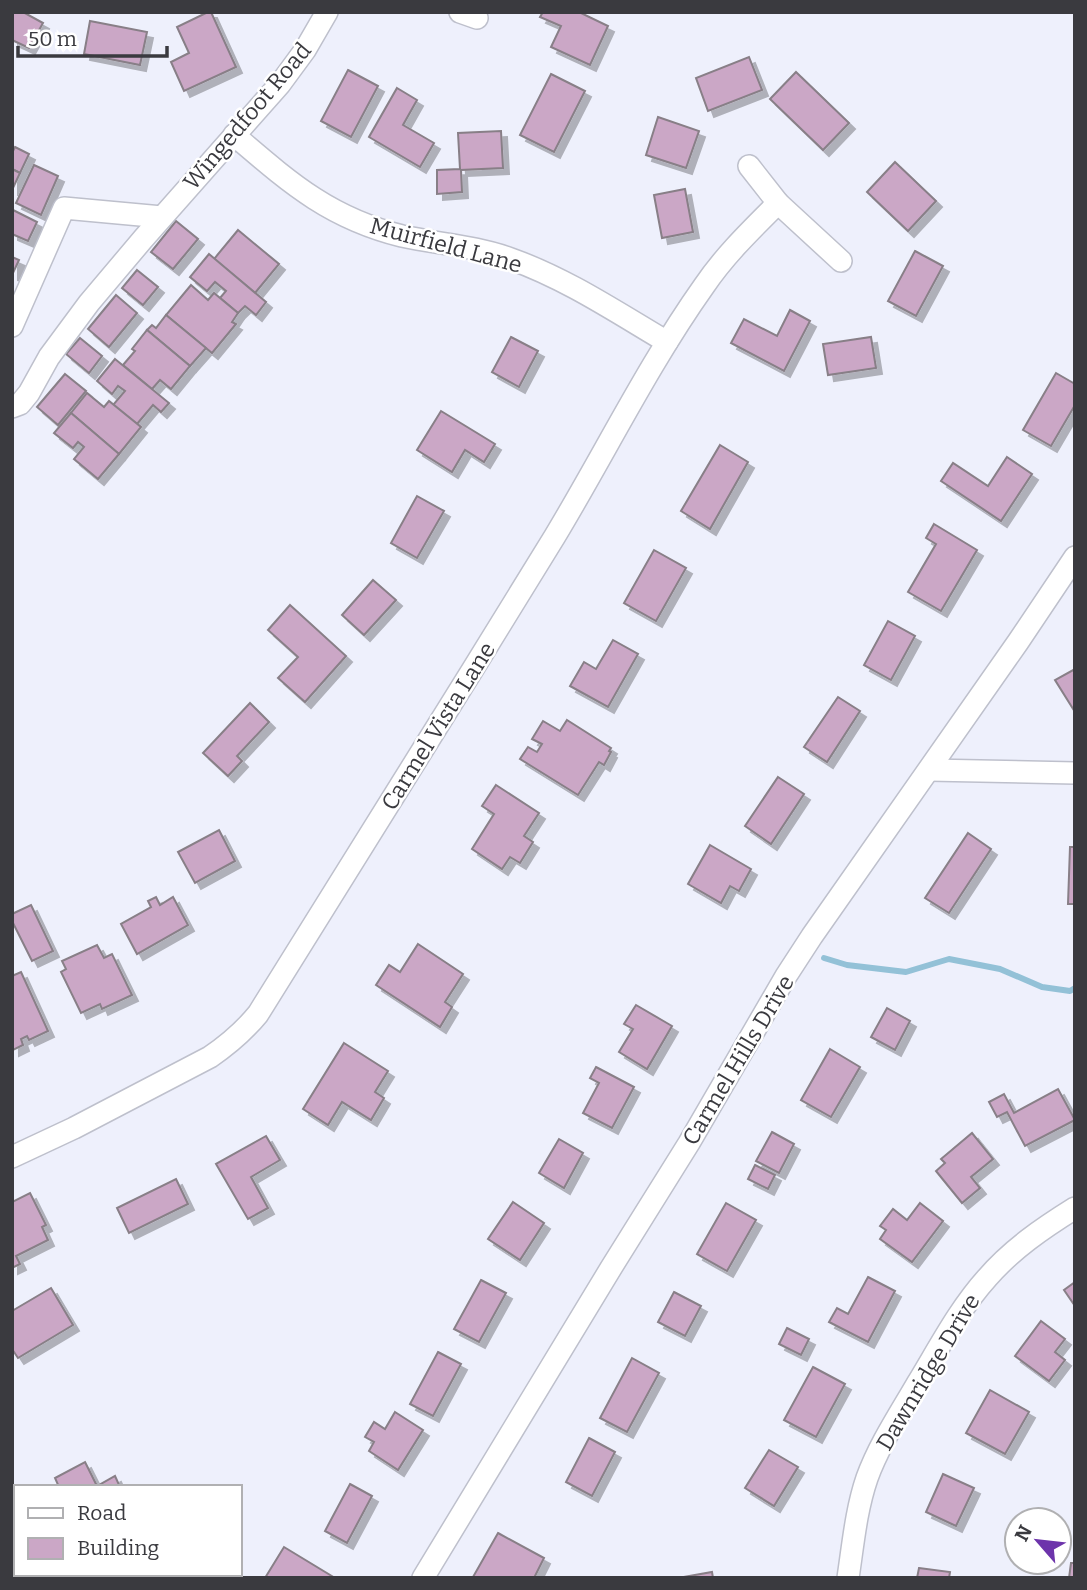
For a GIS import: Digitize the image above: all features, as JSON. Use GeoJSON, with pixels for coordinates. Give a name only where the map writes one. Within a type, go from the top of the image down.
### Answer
{"type":"FeatureCollection","features":[{"type":"Feature","properties":{"kind":"street","name":"Wingedfoot Road"},"geometry":{"type":"LineString","coordinates":[[12,407],[20,404],[29,393],[48,357],[89,303],[279,84],[305,50],[327,12]]}},
{"type":"Feature","properties":{"kind":"street","name":"Muirfield Lane"},"geometry":{"type":"LineString","coordinates":[[234,135],[293,185],[344,216],[381,230],[464,246],[519,262],[568,283],[667,342]]}},
{"type":"Feature","properties":{"kind":"street"},"geometry":{"type":"LineString","coordinates":[[748,166],[778,203],[841,261]]}},
{"type":"Feature","properties":{"kind":"street","name":"Carmel Vista Lane"},"geometry":{"type":"LineString","coordinates":[[12,1157],[211,1057],[249,1025],[507,614],[667,342],[720,264],[778,203]]}},
{"type":"Feature","properties":{"kind":"street"},"geometry":{"type":"LineString","coordinates":[[12,326],[64,208],[162,217]]}},
{"type":"Feature","properties":{"kind":"street","name":"Carmel Hills Drive"},"geometry":{"type":"LineString","coordinates":[[423,1578],[689,1143],[786,976],[1075,556]]}},
{"type":"Feature","properties":{"kind":"street"},"geometry":{"type":"LineString","coordinates":[[929,770],[1075,773]]}},
{"type":"Feature","properties":{"kind":"street","name":"Dawnridge Drive"},"geometry":{"type":"LineString","coordinates":[[848,1578],[856,1519],[867,1479],[881,1444],[961,1311],[988,1277],[1020,1246],[1075,1208]]}},
{"type":"Feature","properties":{"kind":"building"},"geometry":{"type":"Polygon","coordinates":[[[12,12],[23,12],[43,23],[29,48],[12,40],[12,12]]]}},
{"type":"Feature","properties":{"kind":"building"},"geometry":{"type":"Polygon","coordinates":[[[211,12],[236,67],[184,91],[171,62],[189,53],[177,27],[211,12]]]}},
{"type":"Feature","properties":{"kind":"building"},"geometry":{"type":"Polygon","coordinates":[[[543,12],[579,12],[608,26],[590,65],[551,47],[561,26],[540,17],[543,12]]]}},
{"type":"Feature","properties":{"kind":"building"},"geometry":{"type":"Polygon","coordinates":[[[90,21],[147,32],[140,65],[84,54],[90,21]]]}},
{"type":"Feature","properties":{"kind":"building"},"geometry":{"type":"Polygon","coordinates":[[[749,57],[762,90],[708,111],[696,78],[749,57]]]}},
{"type":"Feature","properties":{"kind":"building"},"geometry":{"type":"Polygon","coordinates":[[[348,70],[378,86],[351,137],[321,121],[348,70]]]}},
{"type":"Feature","properties":{"kind":"building"},"geometry":{"type":"Polygon","coordinates":[[[796,72],[849,123],[823,150],[770,99],[796,72]]]}},
{"type":"Feature","properties":{"kind":"building"},"geometry":{"type":"Polygon","coordinates":[[[551,74],[585,91],[554,152],[520,135],[551,74]]]}},
{"type":"Feature","properties":{"kind":"building"},"geometry":{"type":"Polygon","coordinates":[[[397,88],[417,100],[403,125],[434,143],[420,167],[369,137],[397,88]]]}},
{"type":"Feature","properties":{"kind":"building"},"geometry":{"type":"Polygon","coordinates":[[[658,117],[699,131],[686,168],[646,155],[658,117]]]}},
{"type":"Feature","properties":{"kind":"building"},"geometry":{"type":"Polygon","coordinates":[[[501,131],[503,168],[461,170],[462,192],[437,194],[437,170],[460,169],[458,133],[501,131]]]}},
{"type":"Feature","properties":{"kind":"building"},"geometry":{"type":"Polygon","coordinates":[[[15,147],[29,154],[20,173],[12,169],[12,153],[15,147]]]}},
{"type":"Feature","properties":{"kind":"building"},"geometry":{"type":"Polygon","coordinates":[[[895,162],[936,201],[908,231],[867,192],[895,162]]]}},
{"type":"Feature","properties":{"kind":"building"},"geometry":{"type":"Polygon","coordinates":[[[34,165],[58,176],[41,215],[16,203],[34,165]]]}},
{"type":"Feature","properties":{"kind":"building"},"geometry":{"type":"Polygon","coordinates":[[[12,169],[20,173],[12,190],[12,169]]]}},
{"type":"Feature","properties":{"kind":"building"},"geometry":{"type":"Polygon","coordinates":[[[685,189],[693,232],[662,238],[654,195],[685,189]]]}},
{"type":"Feature","properties":{"kind":"building"},"geometry":{"type":"Polygon","coordinates":[[[13,210],[37,222],[28,241],[12,234],[13,210]]]}},
{"type":"Feature","properties":{"kind":"building"},"geometry":{"type":"Polygon","coordinates":[[[176,221],[198,239],[173,269],[151,252],[176,221]]]}},
{"type":"Feature","properties":{"kind":"building"},"geometry":{"type":"Polygon","coordinates":[[[238,230],[279,264],[255,293],[214,259],[238,230]]]}},
{"type":"Feature","properties":{"kind":"building"},"geometry":{"type":"Polygon","coordinates":[[[915,251],[943,266],[916,316],[888,301],[915,251]]]}},
{"type":"Feature","properties":{"kind":"building"},"geometry":{"type":"Polygon","coordinates":[[[209,254],[266,302],[256,315],[245,306],[238,313],[220,298],[226,291],[215,282],[207,291],[190,277],[209,254]]]}},
{"type":"Feature","properties":{"kind":"building"},"geometry":{"type":"Polygon","coordinates":[[[12,257],[19,260],[12,275],[12,257]]]}},
{"type":"Feature","properties":{"kind":"building"},"geometry":{"type":"Polygon","coordinates":[[[137,270],[158,287],[143,305],[122,288],[137,270]]]}},
{"type":"Feature","properties":{"kind":"building"},"geometry":{"type":"Polygon","coordinates":[[[191,285],[208,300],[214,293],[238,313],[232,322],[236,324],[212,353],[166,315],[191,285]]]}},
{"type":"Feature","properties":{"kind":"building"},"geometry":{"type":"Polygon","coordinates":[[[116,295],[137,313],[109,347],[88,329],[116,295]]]}},
{"type":"Feature","properties":{"kind":"building"},"geometry":{"type":"Polygon","coordinates":[[[790,310],[810,321],[784,371],[731,343],[744,319],[777,336],[790,310]]]}},
{"type":"Feature","properties":{"kind":"building"},"geometry":{"type":"Polygon","coordinates":[[[166,315],[206,348],[190,366],[147,330],[152,325],[156,328],[166,315]]]}},
{"type":"Feature","properties":{"kind":"building"},"geometry":{"type":"Polygon","coordinates":[[[147,330],[190,366],[171,389],[160,380],[152,389],[123,365],[147,330]]]}},
{"type":"Feature","properties":{"kind":"building"},"geometry":{"type":"Polygon","coordinates":[[[511,337],[538,351],[519,387],[492,372],[511,337]]]}},
{"type":"Feature","properties":{"kind":"building"},"geometry":{"type":"Polygon","coordinates":[[[871,337],[876,368],[828,375],[823,344],[871,337]]]}},
{"type":"Feature","properties":{"kind":"building"},"geometry":{"type":"Polygon","coordinates":[[[80,338],[102,356],[89,373],[66,354],[80,338]]]}},
{"type":"Feature","properties":{"kind":"building"},"geometry":{"type":"Polygon","coordinates":[[[115,359],[169,403],[161,412],[153,405],[137,424],[113,405],[125,391],[118,386],[112,394],[97,381],[115,359]]]}},
{"type":"Feature","properties":{"kind":"building"},"geometry":{"type":"Polygon","coordinates":[[[1056,373],[1075,384],[1075,405],[1051,446],[1023,430],[1056,373]]]}},
{"type":"Feature","properties":{"kind":"building"},"geometry":{"type":"Polygon","coordinates":[[[65,374],[86,391],[58,425],[37,407],[65,374]]]}},
{"type":"Feature","properties":{"kind":"building"},"geometry":{"type":"Polygon","coordinates":[[[87,393],[104,407],[109,401],[141,427],[119,454],[71,413],[87,393]]]}},
{"type":"Feature","properties":{"kind":"building"},"geometry":{"type":"Polygon","coordinates":[[[441,411],[495,444],[484,462],[465,450],[452,472],[417,450],[441,411]]]}},
{"type":"Feature","properties":{"kind":"building"},"geometry":{"type":"Polygon","coordinates":[[[71,413],[119,454],[98,479],[74,459],[84,447],[78,442],[73,448],[54,433],[71,413]]]}},
{"type":"Feature","properties":{"kind":"building"},"geometry":{"type":"Polygon","coordinates":[[[720,445],[748,462],[710,529],[681,511],[720,445]]]}},
{"type":"Feature","properties":{"kind":"building"},"geometry":{"type":"Polygon","coordinates":[[[1007,457],[1032,474],[1001,521],[941,481],[953,463],[988,486],[1007,457]]]}},
{"type":"Feature","properties":{"kind":"building"},"geometry":{"type":"Polygon","coordinates":[[[417,496],[444,511],[417,558],[391,543],[417,496]]]}},
{"type":"Feature","properties":{"kind":"building"},"geometry":{"type":"Polygon","coordinates":[[[934,524],[977,550],[941,611],[908,592],[936,544],[926,538],[934,524]]]}},
{"type":"Feature","properties":{"kind":"building"},"geometry":{"type":"Polygon","coordinates":[[[654,550],[686,568],[656,621],[624,603],[654,550]]]}},
{"type":"Feature","properties":{"kind":"building"},"geometry":{"type":"Polygon","coordinates":[[[373,580],[396,600],[364,635],[342,615],[373,580]]]}},
{"type":"Feature","properties":{"kind":"building"},"geometry":{"type":"Polygon","coordinates":[[[290,605],[346,656],[305,702],[278,678],[298,657],[268,630],[290,605]]]}},
{"type":"Feature","properties":{"kind":"building"},"geometry":{"type":"Polygon","coordinates":[[[888,621],[915,636],[891,680],[864,665],[888,621]]]}},
{"type":"Feature","properties":{"kind":"building"},"geometry":{"type":"Polygon","coordinates":[[[613,640],[638,654],[608,707],[570,686],[584,662],[596,669],[613,640]]]}},
{"type":"Feature","properties":{"kind":"building"},"geometry":{"type":"Polygon","coordinates":[[[1075,669],[1075,712],[1055,680],[1075,669]]]}},
{"type":"Feature","properties":{"kind":"building"},"geometry":{"type":"Polygon","coordinates":[[[838,697],[860,711],[827,762],[804,747],[838,697]]]}},
{"type":"Feature","properties":{"kind":"building"},"geometry":{"type":"Polygon","coordinates":[[[250,703],[269,722],[237,756],[242,761],[228,776],[203,753],[250,703]]]}},
{"type":"Feature","properties":{"kind":"building"},"geometry":{"type":"Polygon","coordinates":[[[567,720],[611,748],[604,765],[599,762],[578,795],[520,759],[528,747],[537,752],[542,744],[532,739],[543,721],[560,731],[567,720]]]}},
{"type":"Feature","properties":{"kind":"building"},"geometry":{"type":"Polygon","coordinates":[[[778,777],[804,794],[771,844],[745,826],[778,777]]]}},
{"type":"Feature","properties":{"kind":"building"},"geometry":{"type":"Polygon","coordinates":[[[496,785],[539,813],[524,836],[533,842],[520,863],[510,857],[502,869],[472,849],[494,814],[482,806],[496,785]]]}},
{"type":"Feature","properties":{"kind":"building"},"geometry":{"type":"Polygon","coordinates":[[[219,830],[235,861],[195,883],[178,852],[219,830]]]}},
{"type":"Feature","properties":{"kind":"building"},"geometry":{"type":"Polygon","coordinates":[[[968,833],[991,849],[949,913],[925,898],[968,833]]]}},
{"type":"Feature","properties":{"kind":"building"},"geometry":{"type":"Polygon","coordinates":[[[710,845],[751,869],[739,891],[730,886],[721,903],[688,884],[710,845]]]}},
{"type":"Feature","properties":{"kind":"building"},"geometry":{"type":"Polygon","coordinates":[[[1070,847],[1075,847],[1075,904],[1068,904],[1070,847]]]}},
{"type":"Feature","properties":{"kind":"building"},"geometry":{"type":"Polygon","coordinates":[[[156,897],[160,905],[173,897],[188,925],[137,954],[121,924],[151,907],[148,901],[156,897]]]}},
{"type":"Feature","properties":{"kind":"building"},"geometry":{"type":"Polygon","coordinates":[[[31,905],[53,951],[32,961],[12,921],[12,914],[31,905]]]}},
{"type":"Feature","properties":{"kind":"building"},"geometry":{"type":"Polygon","coordinates":[[[418,944],[463,974],[445,1002],[452,1007],[440,1027],[376,985],[389,965],[400,972],[418,944]]]}},
{"type":"Feature","properties":{"kind":"building"},"geometry":{"type":"Polygon","coordinates":[[[97,945],[104,958],[112,954],[132,995],[102,1009],[100,1004],[81,1013],[61,972],[66,969],[62,961],[97,945]]]}},
{"type":"Feature","properties":{"kind":"building"},"geometry":{"type":"Polygon","coordinates":[[[21,972],[48,1031],[29,1040],[27,1036],[21,1039],[23,1045],[13,1050],[12,976],[21,972]]]}},
{"type":"Feature","properties":{"kind":"building"},"geometry":{"type":"Polygon","coordinates":[[[636,1005],[672,1026],[647,1069],[619,1052],[633,1029],[624,1024],[636,1005]]]}},
{"type":"Feature","properties":{"kind":"building"},"geometry":{"type":"Polygon","coordinates":[[[887,1008],[910,1021],[895,1050],[871,1037],[887,1008]]]}},
{"type":"Feature","properties":{"kind":"building"},"geometry":{"type":"Polygon","coordinates":[[[344,1043],[388,1071],[375,1092],[384,1098],[371,1120],[342,1102],[328,1125],[303,1109],[344,1043]]]}},
{"type":"Feature","properties":{"kind":"building"},"geometry":{"type":"Polygon","coordinates":[[[830,1049],[860,1067],[831,1117],[801,1100],[830,1049]]]}},
{"type":"Feature","properties":{"kind":"building"},"geometry":{"type":"Polygon","coordinates":[[[596,1067],[634,1087],[612,1128],[583,1113],[599,1083],[590,1078],[596,1067]]]}},
{"type":"Feature","properties":{"kind":"building"},"geometry":{"type":"Polygon","coordinates":[[[1058,1089],[1075,1120],[1025,1146],[1007,1112],[997,1117],[989,1102],[1004,1094],[1014,1113],[1058,1089]]]}},
{"type":"Feature","properties":{"kind":"building"},"geometry":{"type":"Polygon","coordinates":[[[772,1132],[794,1144],[779,1173],[756,1161],[772,1132]]]}},
{"type":"Feature","properties":{"kind":"building"},"geometry":{"type":"Polygon","coordinates":[[[972,1133],[993,1159],[971,1177],[980,1188],[962,1203],[936,1171],[945,1163],[941,1159],[972,1133]]]}},
{"type":"Feature","properties":{"kind":"building"},"geometry":{"type":"Polygon","coordinates":[[[266,1136],[280,1160],[251,1177],[268,1208],[248,1219],[216,1164],[266,1136]]]}},
{"type":"Feature","properties":{"kind":"building"},"geometry":{"type":"Polygon","coordinates":[[[559,1139],[583,1153],[564,1188],[539,1173],[559,1139]]]}},
{"type":"Feature","properties":{"kind":"building"},"geometry":{"type":"Polygon","coordinates":[[[755,1165],[775,1175],[768,1189],[748,1179],[755,1165]]]}},
{"type":"Feature","properties":{"kind":"building"},"geometry":{"type":"Polygon","coordinates":[[[176,1179],[188,1204],[129,1233],[117,1208],[176,1179]]]}},
{"type":"Feature","properties":{"kind":"building"},"geometry":{"type":"Polygon","coordinates":[[[30,1193],[46,1225],[42,1227],[48,1240],[16,1256],[20,1264],[12,1268],[12,1202],[30,1193]]]}},
{"type":"Feature","properties":{"kind":"building"},"geometry":{"type":"Polygon","coordinates":[[[513,1202],[544,1223],[520,1260],[488,1239],[513,1202]]]}},
{"type":"Feature","properties":{"kind":"building"},"geometry":{"type":"Polygon","coordinates":[[[726,1203],[756,1220],[727,1271],[697,1254],[726,1203]]]}},
{"type":"Feature","properties":{"kind":"building"},"geometry":{"type":"Polygon","coordinates":[[[920,1203],[943,1221],[912,1262],[880,1239],[886,1230],[880,1226],[893,1209],[907,1220],[920,1203]]]}},
{"type":"Feature","properties":{"kind":"building"},"geometry":{"type":"Polygon","coordinates":[[[868,1277],[895,1291],[868,1342],[829,1322],[837,1308],[848,1314],[868,1277]]]}},
{"type":"Feature","properties":{"kind":"building"},"geometry":{"type":"Polygon","coordinates":[[[481,1280],[506,1293],[479,1342],[454,1329],[481,1280]]]}},
{"type":"Feature","properties":{"kind":"building"},"geometry":{"type":"Polygon","coordinates":[[[1075,1282],[1075,1306],[1064,1290],[1075,1282]]]}},
{"type":"Feature","properties":{"kind":"building"},"geometry":{"type":"Polygon","coordinates":[[[51,1288],[73,1325],[18,1358],[12,1349],[12,1311],[51,1288]]]}},
{"type":"Feature","properties":{"kind":"building"},"geometry":{"type":"Polygon","coordinates":[[[674,1292],[701,1306],[685,1336],[658,1322],[674,1292]]]}},
{"type":"Feature","properties":{"kind":"building"},"geometry":{"type":"Polygon","coordinates":[[[1041,1321],[1065,1339],[1055,1352],[1065,1360],[1049,1381],[1015,1356],[1041,1321]]]}},
{"type":"Feature","properties":{"kind":"building"},"geometry":{"type":"Polygon","coordinates":[[[787,1328],[809,1339],[801,1355],[779,1344],[787,1328]]]}},
{"type":"Feature","properties":{"kind":"building"},"geometry":{"type":"Polygon","coordinates":[[[438,1352],[461,1364],[433,1416],[410,1404],[438,1352]]]}},
{"type":"Feature","properties":{"kind":"building"},"geometry":{"type":"Polygon","coordinates":[[[632,1358],[659,1373],[627,1432],[600,1418],[632,1358]]]}},
{"type":"Feature","properties":{"kind":"building"},"geometry":{"type":"Polygon","coordinates":[[[813,1367],[845,1384],[816,1437],[784,1420],[813,1367]]]}},
{"type":"Feature","properties":{"kind":"building"},"geometry":{"type":"Polygon","coordinates":[[[990,1390],[1029,1412],[1005,1454],[966,1433],[990,1390]]]}},
{"type":"Feature","properties":{"kind":"building"},"geometry":{"type":"Polygon","coordinates":[[[395,1412],[423,1430],[398,1470],[369,1451],[374,1442],[365,1437],[374,1422],[385,1429],[395,1412]]]}},
{"type":"Feature","properties":{"kind":"building"},"geometry":{"type":"Polygon","coordinates":[[[589,1438],[615,1452],[592,1496],[566,1482],[589,1438]]]}},
{"type":"Feature","properties":{"kind":"building"},"geometry":{"type":"Polygon","coordinates":[[[769,1450],[798,1467],[774,1506],[745,1488],[769,1450]]]}},
{"type":"Feature","properties":{"kind":"building"},"geometry":{"type":"Polygon","coordinates":[[[85,1462],[96,1485],[58,1485],[55,1478],[85,1462]]]}},
{"type":"Feature","properties":{"kind":"building"},"geometry":{"type":"Polygon","coordinates":[[[943,1474],[974,1488],[956,1526],[926,1512],[943,1474]]]}},
{"type":"Feature","properties":{"kind":"building"},"geometry":{"type":"Polygon","coordinates":[[[115,1476],[119,1485],[99,1485],[115,1476]]]}},
{"type":"Feature","properties":{"kind":"building"},"geometry":{"type":"Polygon","coordinates":[[[350,1484],[372,1496],[347,1543],[325,1531],[350,1484]]]}},
{"type":"Feature","properties":{"kind":"building"},"geometry":{"type":"Polygon","coordinates":[[[498,1533],[544,1558],[534,1578],[473,1577],[498,1533]]]}},
{"type":"Feature","properties":{"kind":"building"},"geometry":{"type":"Polygon","coordinates":[[[284,1547],[335,1578],[265,1578],[284,1547]]]}},
{"type":"Feature","properties":{"kind":"building"},"geometry":{"type":"Polygon","coordinates":[[[1075,1563],[1075,1578],[1069,1578],[1073,1576],[1075,1563]]]}},
{"type":"Feature","properties":{"kind":"building"},"geometry":{"type":"Polygon","coordinates":[[[919,1568],[950,1572],[949,1578],[917,1578],[919,1568]]]}},
{"type":"Feature","properties":{"kind":"building"},"geometry":{"type":"Polygon","coordinates":[[[712,1572],[713,1578],[678,1578],[712,1572]]]}},
{"type":"Feature","properties":{"kind":"waterway"},"geometry":{"type":"LineString","coordinates":[[824,958],[847,965],[906,972],[949,959],[1000,969],[1042,987],[1070,991],[1075,988]]}}]}
